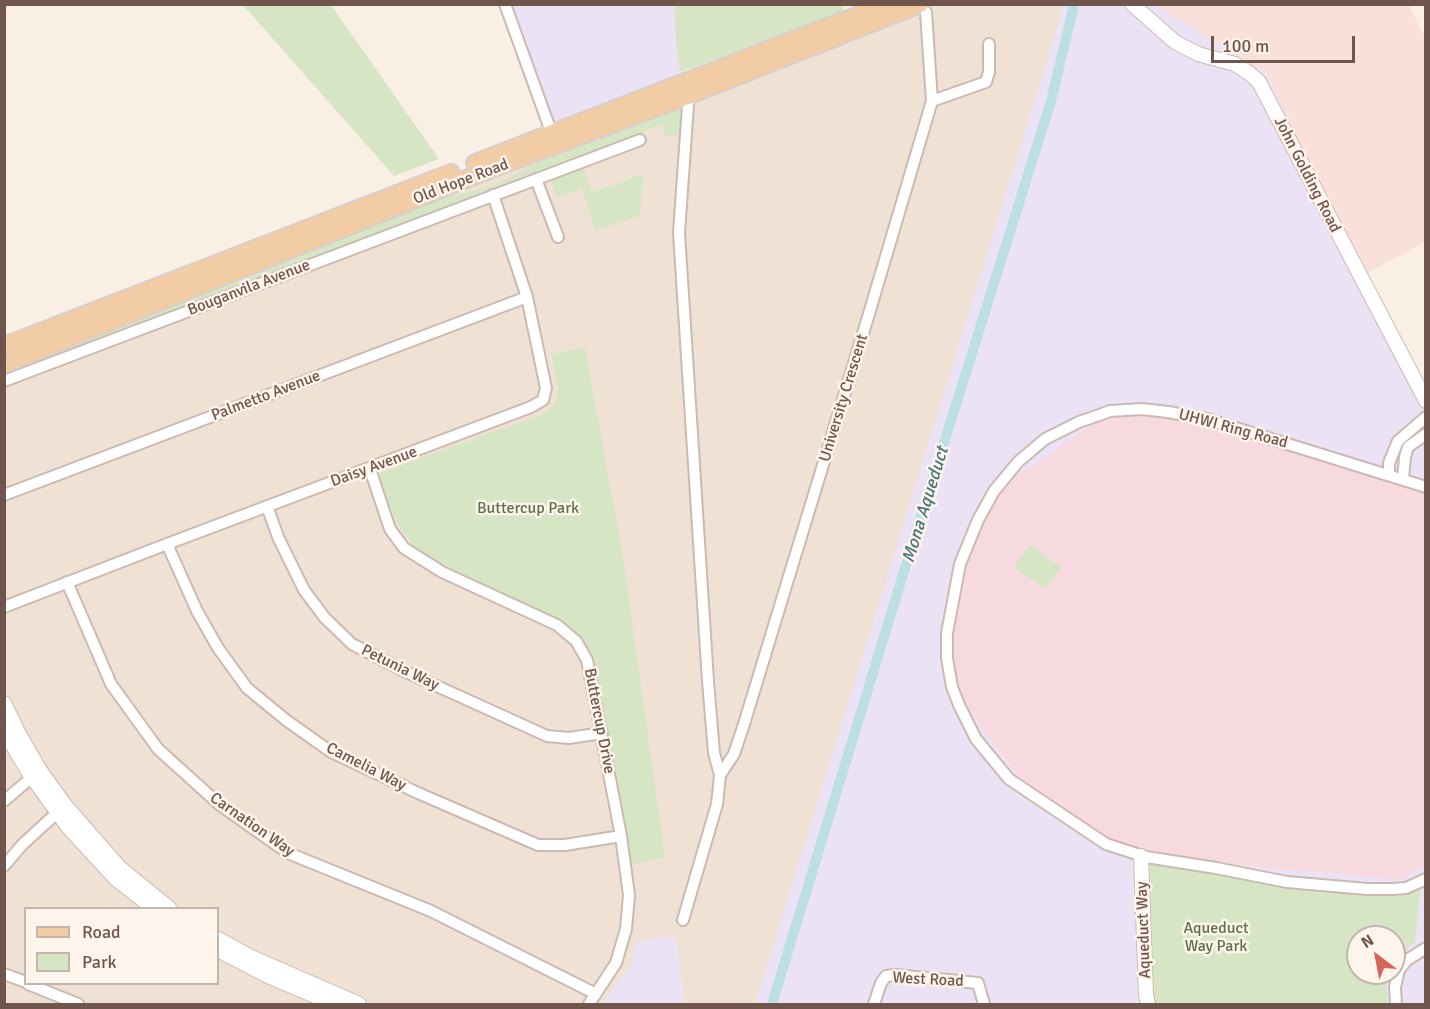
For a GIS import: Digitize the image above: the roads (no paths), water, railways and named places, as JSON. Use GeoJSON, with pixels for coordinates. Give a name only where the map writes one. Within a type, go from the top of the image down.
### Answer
{"type":"FeatureCollection","features":[{"type":"Feature","properties":{"kind":"main road","name":"Old Hope Road"},"geometry":{"type":"LineString","coordinates":[[4,346],[554,140],[689,87],[887,4]]}},
{"type":"Feature","properties":{"kind":"main road","name":"Old Hope Road"},"geometry":{"type":"LineString","coordinates":[[689,87],[923,8]]}},
{"type":"Feature","properties":{"kind":"main road","name":"Old Hope Road"},"geometry":{"type":"LineString","coordinates":[[4,364],[486,171],[554,140]]}},
{"type":"Feature","properties":{"kind":"street"},"geometry":{"type":"LineString","coordinates":[[505,4],[554,140]]}},
{"type":"Feature","properties":{"kind":"street","name":"John Golding Road"},"geometry":{"type":"LineString","coordinates":[[1132,4],[1175,42],[1198,54],[1235,64],[1259,82],[1425,401]]}},
{"type":"Feature","properties":{"kind":"street","name":"University Crescent"},"geometry":{"type":"LineString","coordinates":[[720,775],[734,753],[744,724],[932,101],[923,8]]}},
{"type":"Feature","properties":{"kind":"street"},"geometry":{"type":"LineString","coordinates":[[932,101],[986,82],[989,72],[989,44]]}},
{"type":"Feature","properties":{"kind":"street","name":"University Crescent"},"geometry":{"type":"LineString","coordinates":[[683,920],[717,804],[720,775],[714,753],[708,681],[679,233],[689,87]]}},
{"type":"Feature","properties":{"kind":"street","name":"Bouganvila Avenue"},"geometry":{"type":"LineString","coordinates":[[4,381],[640,140]]}},
{"type":"Feature","properties":{"kind":"street"},"geometry":{"type":"LineString","coordinates":[[536,179],[558,237]]}},
{"type":"Feature","properties":{"kind":"street","name":"Daisy Avenue"},"geometry":{"type":"LineString","coordinates":[[4,607],[370,469],[531,407],[543,400],[546,388],[527,297],[493,195]]}},
{"type":"Feature","properties":{"kind":"street","name":"Palmetto Avenue"},"geometry":{"type":"LineString","coordinates":[[4,495],[527,297]]}},
{"type":"Feature","properties":{"kind":"street","name":"UHWI Ring Road"},"geometry":{"type":"LineString","coordinates":[[1425,487],[1403,478],[1208,419],[1168,411],[1110,411],[1045,439],[1018,462],[994,491],[978,520],[960,564],[948,633],[948,658],[952,687],[976,739],[1009,779],[1106,844],[1141,856],[1279,881],[1393,889],[1406,888],[1425,879]]}},
{"type":"Feature","properties":{"kind":"street"},"geometry":{"type":"LineString","coordinates":[[1389,474],[1389,463],[1398,441],[1425,417]]}},
{"type":"Feature","properties":{"kind":"street"},"geometry":{"type":"LineString","coordinates":[[1403,478],[1408,447],[1425,434]]}},
{"type":"Feature","properties":{"kind":"street","name":"Buttercup Drive"},"geometry":{"type":"LineString","coordinates":[[370,469],[390,529],[404,548],[442,572],[557,625],[576,641],[587,660],[621,836],[629,895],[627,929],[616,963],[588,1005]]}},
{"type":"Feature","properties":{"kind":"street","name":"Petunia Way"},"geometry":{"type":"LineString","coordinates":[[267,506],[278,537],[303,590],[325,618],[352,644],[406,672],[547,736],[569,738],[602,733]]}},
{"type":"Feature","properties":{"kind":"street","name":"Camelia Way"},"geometry":{"type":"LineString","coordinates":[[167,544],[197,611],[218,648],[247,688],[286,720],[331,752],[538,845],[565,845],[621,836]]}},
{"type":"Feature","properties":{"kind":"street","name":"Carnation Way"},"geometry":{"type":"LineString","coordinates":[[67,582],[111,684],[158,749],[220,805],[288,853],[431,911],[596,994]]}},
{"type":"Feature","properties":{"kind":"street"},"geometry":{"type":"LineString","coordinates":[[4,703],[61,809],[116,879],[151,907]]}},
{"type":"Feature","properties":{"kind":"street"},"geometry":{"type":"LineString","coordinates":[[6,738],[32,777],[61,809],[120,868],[167,907]]}},
{"type":"Feature","properties":{"kind":"street"},"geometry":{"type":"LineString","coordinates":[[4,801],[32,777]]}},
{"type":"Feature","properties":{"kind":"street"},"geometry":{"type":"LineString","coordinates":[[4,866],[22,845],[61,809]]}},
{"type":"Feature","properties":{"kind":"street","name":"Aqueduct Way"},"geometry":{"type":"LineString","coordinates":[[1141,856],[1148,1005]]}},
{"type":"Feature","properties":{"kind":"street"},"geometry":{"type":"LineString","coordinates":[[219,940],[251,957],[359,1005]]}},
{"type":"Feature","properties":{"kind":"street"},"geometry":{"type":"LineString","coordinates":[[1396,1005],[1395,987],[1399,970],[1407,960],[1425,948]]}},
{"type":"Feature","properties":{"kind":"street"},"geometry":{"type":"LineString","coordinates":[[219,951],[268,976],[334,1005]]}},
{"type":"Feature","properties":{"kind":"street"},"geometry":{"type":"LineString","coordinates":[[4,974],[24,982]]}},
{"type":"Feature","properties":{"kind":"street","name":"West Road"},"geometry":{"type":"LineString","coordinates":[[874,1005],[881,983],[886,976],[895,975],[978,983],[984,1005]]}},
{"type":"Feature","properties":{"kind":"street"},"geometry":{"type":"LineString","coordinates":[[32,985],[78,1005]]}},
{"type":"Feature","properties":{"kind":"waterway","name":"Mona Aqueduct"},"geometry":{"type":"LineString","coordinates":[[772,1004],[1051,101],[1074,5]]}},
{"type":"Feature","properties":{"kind":"park label","name":"Buttercup Park"},"geometry":{"type":"Point","coordinates":[528,509]}},
{"type":"Feature","properties":{"kind":"park label","name":"Aqueduct Way Park"},"geometry":{"type":"Point","coordinates":[1216,938]}}]}
